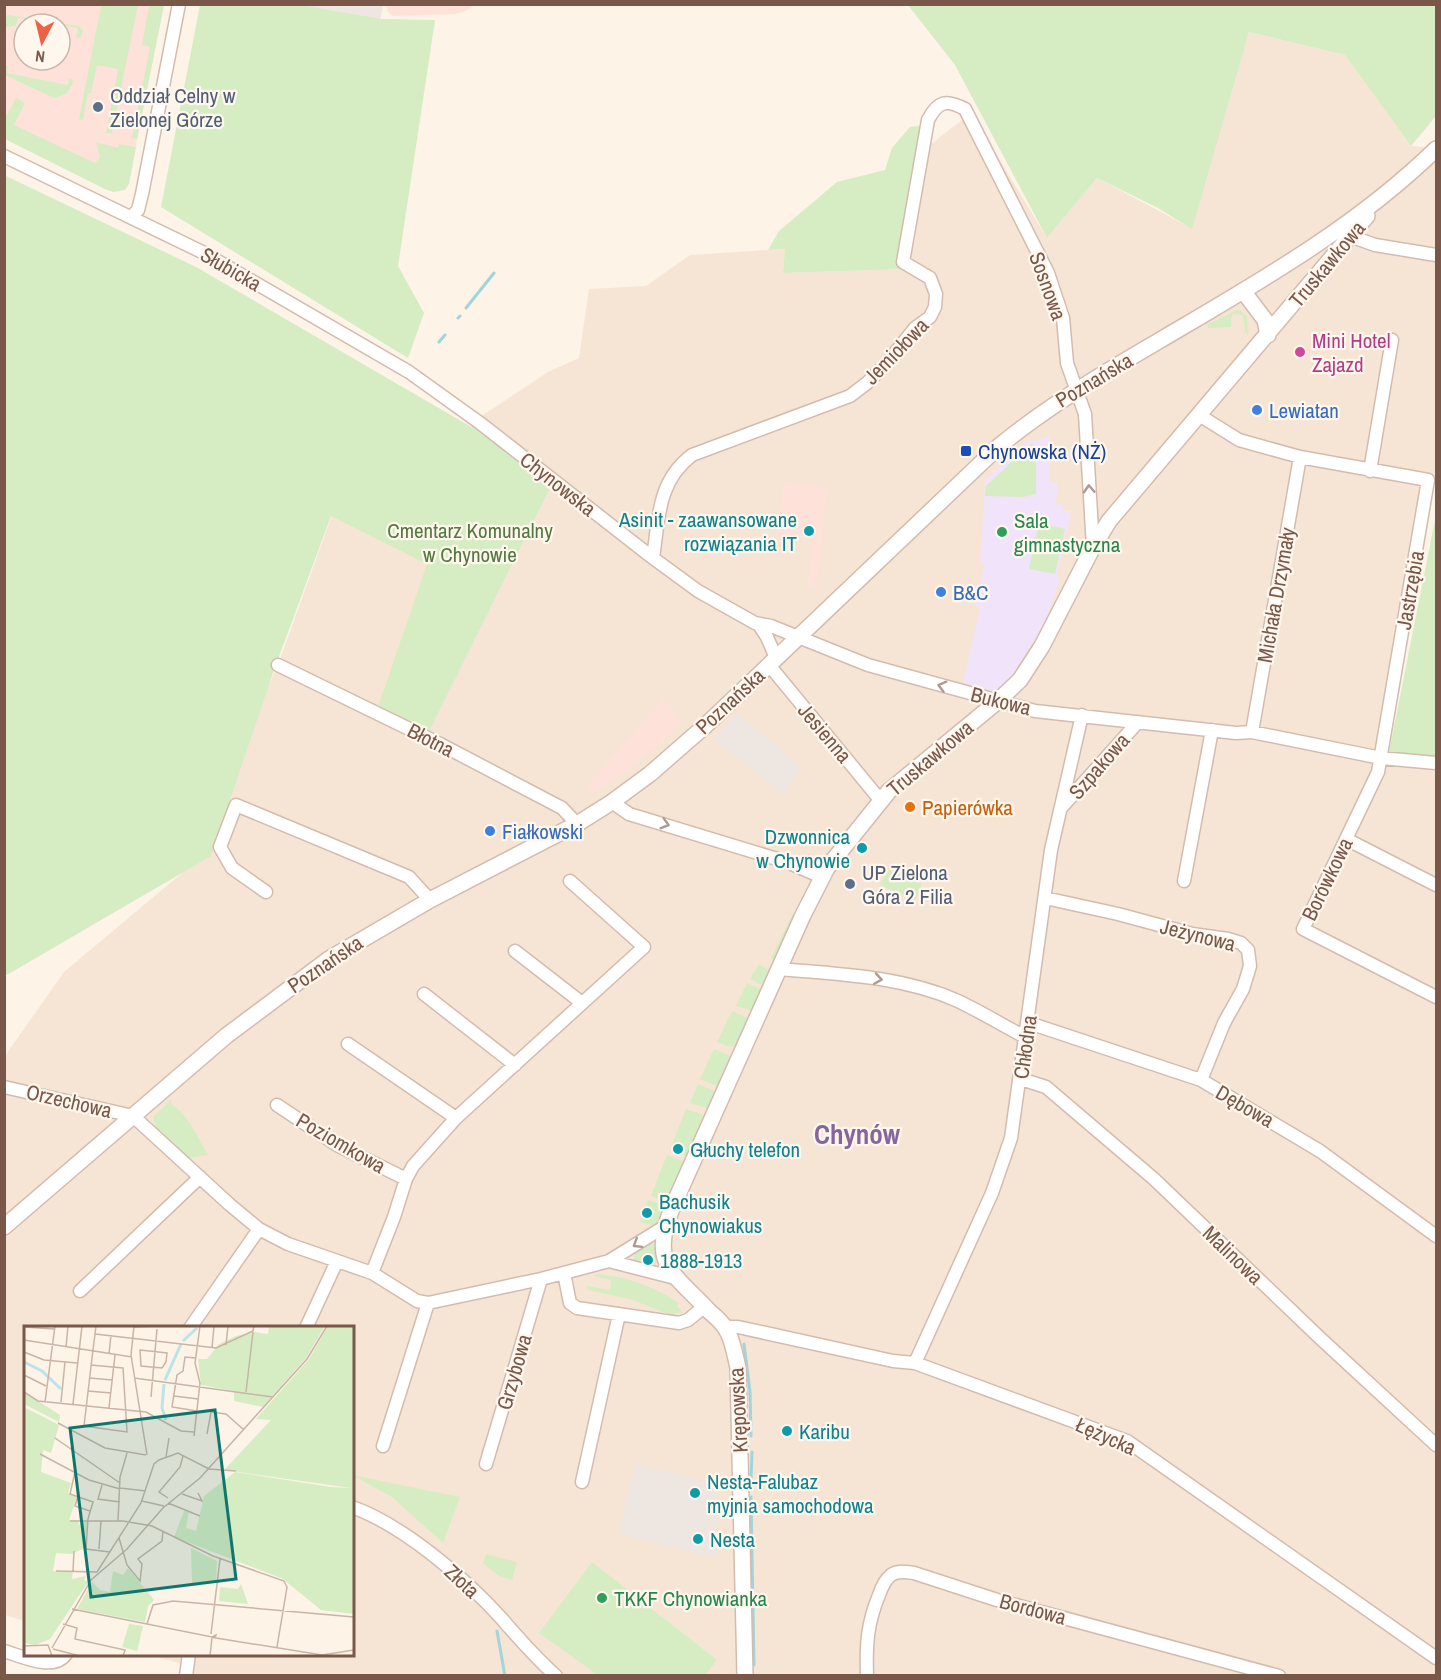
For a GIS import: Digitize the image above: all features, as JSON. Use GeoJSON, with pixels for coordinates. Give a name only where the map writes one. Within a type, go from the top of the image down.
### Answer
{"type":"FeatureCollection","features":[{"type":"Feature","properties":{"kind":"street"},"geometry":{"type":"LineString","coordinates":[[131,217],[138,210],[142,194],[179,4]]}},
{"type":"Feature","properties":{"kind":"street","name":"Jemiołowa"},"geometry":{"type":"LineString","coordinates":[[653,558],[663,494],[667,482],[679,465],[692,455],[850,396],[867,382],[915,328],[930,317],[935,307],[936,294],[930,278],[903,262],[928,120],[935,108],[944,103],[953,102],[964,109]]}},
{"type":"Feature","properties":{"kind":"street","name":"Sosnowa"},"geometry":{"type":"LineString","coordinates":[[964,109],[1048,273],[1063,318],[1067,363],[1085,414],[1093,547]]}},
{"type":"Feature","properties":{"kind":"street","name":"Poznańska"},"geometry":{"type":"LineString","coordinates":[[4,1227],[226,1036],[281,993],[337,954],[430,900],[577,824],[612,802],[670,757],[998,447],[1043,411],[1318,244],[1387,194],[1437,149]]}},
{"type":"Feature","properties":{"kind":"street","name":"Słubicka"},"geometry":{"type":"LineString","coordinates":[[4,156],[202,252],[409,372],[447,400]]}},
{"type":"Feature","properties":{"kind":"street","name":"Truskawkowa"},"geometry":{"type":"LineString","coordinates":[[725,1327],[675,1278],[669,1269],[664,1255],[664,1227],[778,969],[822,877],[846,843],[900,781],[998,701],[1020,680],[1056,620],[1108,521],[1387,194]]}},
{"type":"Feature","properties":{"kind":"street"},"geometry":{"type":"LineString","coordinates":[[1350,236],[1375,245],[1437,255]]}},
{"type":"Feature","properties":{"kind":"street","name":"Truskawkowa"},"geometry":{"type":"LineString","coordinates":[[1243,291],[1265,320],[1268,335]]}},
{"type":"Feature","properties":{"kind":"street"},"geometry":{"type":"LineString","coordinates":[[1370,471],[1392,340]]}},
{"type":"Feature","properties":{"kind":"street","name":"Chynowska"},"geometry":{"type":"LineString","coordinates":[[447,400],[698,591],[759,625],[771,626],[798,638]]}},
{"type":"Feature","properties":{"kind":"street","name":"Jastrzębia"},"geometry":{"type":"LineString","coordinates":[[1199,415],[1239,440],[1300,457],[1428,480],[1381,758]]}},
{"type":"Feature","properties":{"kind":"street","name":"Michała Drzymały"},"geometry":{"type":"LineString","coordinates":[[1252,732],[1300,457]]}},
{"type":"Feature","properties":{"kind":"street"},"geometry":{"type":"LineString","coordinates":[[759,625],[767,637],[772,662]]}},
{"type":"Feature","properties":{"kind":"street","name":"Bukowa"},"geometry":{"type":"LineString","coordinates":[[798,638],[868,665],[1035,711],[1236,734],[1252,732],[1381,758],[1437,763]]}},
{"type":"Feature","properties":{"kind":"street","name":"Jesienna"},"geometry":{"type":"LineString","coordinates":[[772,662],[881,801]]}},
{"type":"Feature","properties":{"kind":"street","name":"Błotna"},"geometry":{"type":"LineString","coordinates":[[278,665],[440,744],[562,808],[577,824]]}},
{"type":"Feature","properties":{"kind":"street","name":"Chłodna"},"geometry":{"type":"LineString","coordinates":[[915,1364],[1002,1167],[1015,1119],[1052,850],[1082,715]]}},
{"type":"Feature","properties":{"kind":"street","name":"Szpakowa"},"geometry":{"type":"LineString","coordinates":[[1060,810],[1138,722]]}},
{"type":"Feature","properties":{"kind":"street"},"geometry":{"type":"LineString","coordinates":[[1184,882],[1212,730]]}},
{"type":"Feature","properties":{"kind":"street","name":"Borówkowa"},"geometry":{"type":"LineString","coordinates":[[1381,758],[1378,772],[1303,929],[1437,997]]}},
{"type":"Feature","properties":{"kind":"street"},"geometry":{"type":"LineString","coordinates":[[612,802],[629,814],[787,862],[822,877]]}},
{"type":"Feature","properties":{"kind":"street"},"geometry":{"type":"LineString","coordinates":[[266,892],[231,868],[220,847],[236,805],[409,877],[430,900]]}},
{"type":"Feature","properties":{"kind":"street"},"geometry":{"type":"LineString","coordinates":[[1347,839],[1437,885]]}},
{"type":"Feature","properties":{"kind":"street","name":"Poziomkowa"},"geometry":{"type":"LineString","coordinates":[[372,1273],[406,1179],[413,1166],[456,1118],[644,947],[570,880]]}},
{"type":"Feature","properties":{"kind":"street","name":"Jeżynowa"},"geometry":{"type":"LineString","coordinates":[[1045,898],[1118,914],[1192,934],[1241,942],[1248,950],[1250,966],[1243,989],[1224,1023],[1201,1080]]}},
{"type":"Feature","properties":{"kind":"street"},"geometry":{"type":"LineString","coordinates":[[515,951],[582,1004]]}},
{"type":"Feature","properties":{"kind":"street"},"geometry":{"type":"LineString","coordinates":[[778,969],[883,979],[957,1001],[1027,1038]]}},
{"type":"Feature","properties":{"kind":"street"},"geometry":{"type":"LineString","coordinates":[[424,994],[515,1065]]}},
{"type":"Feature","properties":{"kind":"street","name":"Dębowa"},"geometry":{"type":"LineString","coordinates":[[1029,1023],[1201,1080],[1320,1150],[1437,1236]]}},
{"type":"Feature","properties":{"kind":"street"},"geometry":{"type":"LineString","coordinates":[[348,1044],[456,1118]]}},
{"type":"Feature","properties":{"kind":"street","name":"Malinowa"},"geometry":{"type":"LineString","coordinates":[[1021,1079],[1046,1087],[1154,1179],[1320,1338],[1437,1445]]}},
{"type":"Feature","properties":{"kind":"street","name":"Orzechowa"},"geometry":{"type":"LineString","coordinates":[[4,1087],[133,1116]]}},
{"type":"Feature","properties":{"kind":"street","name":"Poziomkowa"},"geometry":{"type":"LineString","coordinates":[[277,1105],[337,1145],[406,1179]]}},
{"type":"Feature","properties":{"kind":"street"},"geometry":{"type":"LineString","coordinates":[[133,1116],[259,1229],[288,1244],[372,1273],[417,1301],[428,1303],[541,1279],[609,1261],[664,1227]]}},
{"type":"Feature","properties":{"kind":"street"},"geometry":{"type":"LineString","coordinates":[[80,1291],[200,1177]]}},
{"type":"Feature","properties":{"kind":"street"},"geometry":{"type":"LineString","coordinates":[[191,1326],[259,1229]]}},
{"type":"Feature","properties":{"kind":"street"},"geometry":{"type":"LineString","coordinates":[[307,1326],[337,1261]]}},
{"type":"Feature","properties":{"kind":"street","name":"Truskawkowa"},"geometry":{"type":"LineString","coordinates":[[609,1261],[675,1278]]}},
{"type":"Feature","properties":{"kind":"street"},"geometry":{"type":"LineString","coordinates":[[564,1273],[570,1303],[577,1308],[679,1323],[688,1320],[705,1306]]}},
{"type":"Feature","properties":{"kind":"street","name":"Grzybowa"},"geometry":{"type":"LineString","coordinates":[[486,1464],[541,1279]]}},
{"type":"Feature","properties":{"kind":"street"},"geometry":{"type":"LineString","coordinates":[[382,1446],[428,1303]]}},
{"type":"Feature","properties":{"kind":"street"},"geometry":{"type":"LineString","coordinates":[[582,1482],[620,1314]]}},
{"type":"Feature","properties":{"kind":"street","name":"Łężycka"},"geometry":{"type":"LineString","coordinates":[[725,1327],[738,1327],[915,1364],[1127,1441],[1437,1658]]}},
{"type":"Feature","properties":{"kind":"street","name":"Krępowska"},"geometry":{"type":"LineString","coordinates":[[725,1327],[735,1355],[739,1382],[745,1676]]}},
{"type":"Feature","properties":{"kind":"street","name":"Złota"},"geometry":{"type":"LineString","coordinates":[[354,1508],[404,1535],[438,1559],[501,1618],[531,1653],[555,1676]]}},
{"type":"Feature","properties":{"kind":"street","name":"Bordowa"},"geometry":{"type":"LineString","coordinates":[[867,1676],[868,1628],[872,1611],[882,1587],[891,1575],[901,1571],[915,1573],[997,1600],[1279,1676]]}},
{"type":"Feature","properties":{"kind":"street"},"geometry":{"type":"LineString","coordinates":[[4,1651],[47,1662],[57,1662],[65,1656]]}},
{"type":"Feature","properties":{"kind":"street"},"geometry":{"type":"LineString","coordinates":[[186,1676],[189,1656]]}},
{"type":"Feature","properties":{"kind":"shaded area"},"geometry":{"type":"Polygon","coordinates":[[[386,4],[475,5],[456,14],[393,16],[388,12],[386,4]]]}},
{"type":"Feature","properties":{"kind":"shaded area"},"geometry":{"type":"Polygon","coordinates":[[[4,5],[164,5],[129,180],[5,137],[4,5]]]}},
{"type":"Feature","properties":{"kind":"shaded area"},"geometry":{"type":"Polygon","coordinates":[[[299,5],[383,5],[380,21],[299,5]]]}},
{"type":"Feature","properties":{"kind":"shaded area"},"geometry":{"type":"Polygon","coordinates":[[[1249,32],[1345,55],[1411,146],[1436,148],[1436,481],[1429,480],[1381,757],[1436,763],[1436,1675],[192,1676],[194,1667],[153,1656],[354,1656],[354,1326],[24,1326],[24,1621],[5,1615],[5,1056],[64,972],[181,874],[278,665],[332,515],[406,553],[474,421],[548,372],[579,358],[589,289],[646,286],[690,255],[768,250],[785,249],[783,273],[903,269],[931,144],[971,113],[1047,238],[1097,178],[1191,228],[1249,32]]]}},
{"type":"Feature","properties":{"kind":"shaded area"},"geometry":{"type":"Polygon","coordinates":[[[1050,436],[1050,482],[1058,483],[1056,504],[1063,505],[1063,511],[1071,511],[1057,576],[1060,579],[1046,619],[1021,664],[1000,689],[996,691],[963,683],[980,608],[975,606],[984,565],[980,564],[985,480],[1029,440],[1036,441],[1050,436]]]}},
{"type":"Feature","properties":{"kind":"shaded area","name":"Asinit - zaawansowane rozwiązania IT"},"geometry":{"type":"Polygon","coordinates":[[[784,482],[827,488],[817,582],[808,589],[813,541],[777,537],[784,482]]]}},
{"type":"Feature","properties":{"kind":"shaded area"},"geometry":{"type":"Polygon","coordinates":[[[663,699],[682,722],[642,759],[618,777],[593,793],[587,789],[598,773],[663,699]]]}},
{"type":"Feature","properties":{"kind":"shaded area"},"geometry":{"type":"Polygon","coordinates":[[[736,713],[803,768],[783,794],[714,740],[736,713]]]}},
{"type":"Feature","properties":{"kind":"shaded area"},"geometry":{"type":"Polygon","coordinates":[[[635,1464],[718,1484],[717,1524],[715,1525],[717,1558],[619,1534],[635,1464]]]}},
{"type":"Feature","properties":{"kind":"green space"},"geometry":{"type":"Polygon","coordinates":[[[101,5],[138,5],[112,133],[106,133],[118,69],[97,65],[91,93],[88,93],[83,120],[79,119],[101,5]]]}},
{"type":"Feature","properties":{"kind":"green space"},"geometry":{"type":"Polygon","coordinates":[[[149,5],[164,5],[137,139],[132,138],[150,47],[142,45],[149,5]]]}},
{"type":"Feature","properties":{"kind":"green space"},"geometry":{"type":"Polygon","coordinates":[[[200,5],[300,5],[381,19],[435,20],[398,266],[424,313],[408,358],[161,207],[200,5]]]}},
{"type":"Feature","properties":{"kind":"green space"},"geometry":{"type":"Polygon","coordinates":[[[908,5],[1436,5],[1436,116],[1411,146],[1345,55],[1249,32],[1192,229],[1158,208],[1097,178],[1047,238],[955,65],[908,5]]]}},
{"type":"Feature","properties":{"kind":"green space"},"geometry":{"type":"Polygon","coordinates":[[[5,16],[12,16],[12,26],[5,27],[5,16]]]}},
{"type":"Feature","properties":{"kind":"green space"},"geometry":{"type":"Polygon","coordinates":[[[72,25],[79,26],[83,31],[81,37],[76,38],[78,28],[72,27],[72,25]]]}},
{"type":"Feature","properties":{"kind":"green space"},"geometry":{"type":"Polygon","coordinates":[[[5,65],[8,66],[7,73],[68,85],[69,78],[73,83],[66,94],[54,98],[5,75],[5,65]]]}},
{"type":"Feature","properties":{"kind":"green space"},"geometry":{"type":"Polygon","coordinates":[[[16,98],[25,103],[14,125],[95,163],[100,158],[96,142],[118,148],[119,144],[136,147],[129,184],[125,190],[113,192],[105,189],[5,139],[5,118],[16,98]]]}},
{"type":"Feature","properties":{"kind":"green space"},"geometry":{"type":"Polygon","coordinates":[[[928,125],[904,269],[783,273],[785,249],[768,250],[779,231],[837,182],[885,170],[892,148],[910,127],[928,125]]]}},
{"type":"Feature","properties":{"kind":"green space","name":"Cmentarz Komunalny w Chynowie"},"geometry":{"type":"Polygon","coordinates":[[[4,175],[196,267],[480,432],[552,484],[428,733],[377,710],[427,564],[331,516],[274,670],[211,856],[5,976],[4,175]]]}},
{"type":"Feature","properties":{"kind":"green space"},"geometry":{"type":"Polygon","coordinates":[[[1240,310],[1247,316],[1248,336],[1245,332],[1243,315],[1232,314],[1231,327],[1208,328],[1207,325],[1240,310]]]}},
{"type":"Feature","properties":{"kind":"green space"},"geometry":{"type":"Polygon","coordinates":[[[1032,443],[1036,452],[1036,494],[1023,497],[985,496],[986,486],[1032,443]]]}},
{"type":"Feature","properties":{"kind":"green space"},"geometry":{"type":"Polygon","coordinates":[[[1436,515],[1436,757],[1389,752],[1436,515]]]}},
{"type":"Feature","properties":{"kind":"green space"},"geometry":{"type":"Polygon","coordinates":[[[1039,523],[1065,529],[1055,574],[1029,569],[1039,523]]]}},
{"type":"Feature","properties":{"kind":"green space"},"geometry":{"type":"Polygon","coordinates":[[[887,869],[922,884],[915,900],[880,885],[887,869]]]}},
{"type":"Feature","properties":{"kind":"green space"},"geometry":{"type":"Polygon","coordinates":[[[792,915],[796,918],[776,961],[771,958],[792,915]]]}},
{"type":"Feature","properties":{"kind":"green space"},"geometry":{"type":"Polygon","coordinates":[[[759,964],[771,972],[765,983],[760,984],[750,979],[759,964]]]}},
{"type":"Feature","properties":{"kind":"green space"},"geometry":{"type":"Polygon","coordinates":[[[747,983],[761,989],[753,1011],[736,1006],[747,983]]]}},
{"type":"Feature","properties":{"kind":"green space"},"geometry":{"type":"Polygon","coordinates":[[[732,1011],[748,1018],[749,1022],[737,1046],[730,1047],[717,1042],[732,1011]]]}},
{"type":"Feature","properties":{"kind":"green space"},"geometry":{"type":"Polygon","coordinates":[[[714,1049],[731,1056],[732,1060],[721,1085],[717,1086],[700,1079],[714,1049]]]}},
{"type":"Feature","properties":{"kind":"green space"},"geometry":{"type":"Polygon","coordinates":[[[698,1084],[717,1092],[710,1109],[690,1103],[698,1084]]]}},
{"type":"Feature","properties":{"kind":"green space"},"geometry":{"type":"Polygon","coordinates":[[[171,1100],[172,1105],[178,1109],[197,1134],[208,1155],[187,1158],[156,1128],[153,1117],[171,1100]]]}},
{"type":"Feature","properties":{"kind":"green space"},"geometry":{"type":"Polygon","coordinates":[[[686,1109],[706,1118],[688,1157],[670,1150],[686,1109]]]}},
{"type":"Feature","properties":{"kind":"green space"},"geometry":{"type":"Polygon","coordinates":[[[667,1155],[686,1163],[668,1202],[651,1196],[667,1155]]]}},
{"type":"Feature","properties":{"kind":"green space"},"geometry":{"type":"Polygon","coordinates":[[[648,1200],[664,1205],[662,1217],[654,1226],[640,1222],[648,1200]]]}},
{"type":"Feature","properties":{"kind":"green space"},"geometry":{"type":"Polygon","coordinates":[[[651,1243],[656,1246],[654,1268],[634,1261],[634,1256],[639,1250],[651,1243]]]}},
{"type":"Feature","properties":{"kind":"green space"},"geometry":{"type":"Polygon","coordinates":[[[597,1274],[619,1277],[650,1287],[679,1303],[677,1306],[682,1312],[671,1315],[630,1299],[588,1290],[587,1286],[610,1290],[611,1280],[594,1276],[597,1274]]]}},
{"type":"Feature","properties":{"kind":"green space"},"geometry":{"type":"Polygon","coordinates":[[[354,1475],[460,1497],[443,1543],[392,1497],[354,1475]]]}},
{"type":"Feature","properties":{"kind":"green space"},"geometry":{"type":"Polygon","coordinates":[[[486,1554],[517,1562],[512,1580],[499,1576],[483,1563],[486,1554]]]}},
{"type":"Feature","properties":{"kind":"green space","name":"TKKF Chynowianka"},"geometry":{"type":"Polygon","coordinates":[[[592,1562],[717,1660],[705,1675],[598,1675],[539,1633],[592,1562]]]}},
{"type":"Feature","properties":{"kind":"waterway"},"geometry":{"type":"LineString","coordinates":[[466,308],[494,273]]}},
{"type":"Feature","properties":{"kind":"waterway"},"geometry":{"type":"LineString","coordinates":[[439,342],[445,335]]}},
{"type":"Feature","properties":{"kind":"waterway"},"geometry":{"type":"LineString","coordinates":[[744,1344],[750,1392],[751,1436]]}},
{"type":"Feature","properties":{"kind":"waterway"},"geometry":{"type":"LineString","coordinates":[[751,1478],[752,1452]]}},
{"type":"Feature","properties":{"kind":"waterway"},"geometry":{"type":"LineString","coordinates":[[751,1497],[754,1665]]}},
{"type":"Feature","properties":{"kind":"waterway"},"geometry":{"type":"LineString","coordinates":[[497,1631],[505,1676]]}},
{"type":"Feature","properties":{"kind":"place","name":"Oddział Celny w Zielonej Górze"},"geometry":{"type":"Point","coordinates":[98,107]}},
{"type":"Feature","properties":{"kind":"place","name":"Mini Hotel Zajazd"},"geometry":{"type":"Point","coordinates":[1300,352]}},
{"type":"Feature","properties":{"kind":"place","name":"Lewiatan"},"geometry":{"type":"Point","coordinates":[1257,410]}},
{"type":"Feature","properties":{"kind":"place","name":"Chynowska (NŻ)"},"geometry":{"type":"Point","coordinates":[966,451]}},
{"type":"Feature","properties":{"kind":"place","name":"Asinit - zaawansowane rozwiązania IT"},"geometry":{"type":"Point","coordinates":[809,531]}},
{"type":"Feature","properties":{"kind":"place","name":"Sala gimnastyczna"},"geometry":{"type":"Point","coordinates":[1002,532]}},
{"type":"Feature","properties":{"kind":"place","name":"B&C"},"geometry":{"type":"Point","coordinates":[941,592]}},
{"type":"Feature","properties":{"kind":"place","name":"Papierówka"},"geometry":{"type":"Point","coordinates":[910,807]}},
{"type":"Feature","properties":{"kind":"place","name":"Fiałkowski"},"geometry":{"type":"Point","coordinates":[490,831]}},
{"type":"Feature","properties":{"kind":"place","name":"Dzwonnica w Chynowie"},"geometry":{"type":"Point","coordinates":[862,848]}},
{"type":"Feature","properties":{"kind":"place","name":"UP Zielona Góra 2 Filia"},"geometry":{"type":"Point","coordinates":[850,884]}},
{"type":"Feature","properties":{"kind":"place","name":"Głuchy telefon"},"geometry":{"type":"Point","coordinates":[678,1149]}},
{"type":"Feature","properties":{"kind":"place","name":"Bachusik Chynowiakus"},"geometry":{"type":"Point","coordinates":[647,1213]}},
{"type":"Feature","properties":{"kind":"place","name":"1888-1913"},"geometry":{"type":"Point","coordinates":[648,1260]}},
{"type":"Feature","properties":{"kind":"place","name":"Karibu"},"geometry":{"type":"Point","coordinates":[787,1431]}},
{"type":"Feature","properties":{"kind":"place","name":"Nesta-Falubaz myjnia samochodowa"},"geometry":{"type":"Point","coordinates":[695,1493]}},
{"type":"Feature","properties":{"kind":"place","name":"Nesta"},"geometry":{"type":"Point","coordinates":[698,1539]}},
{"type":"Feature","properties":{"kind":"place","name":"TKKF Chynowianka"},"geometry":{"type":"Point","coordinates":[602,1598]}},
{"type":"Feature","properties":{"kind":"district","name":"Chynów"},"geometry":{"type":"Point","coordinates":[857,1134]}}]}
